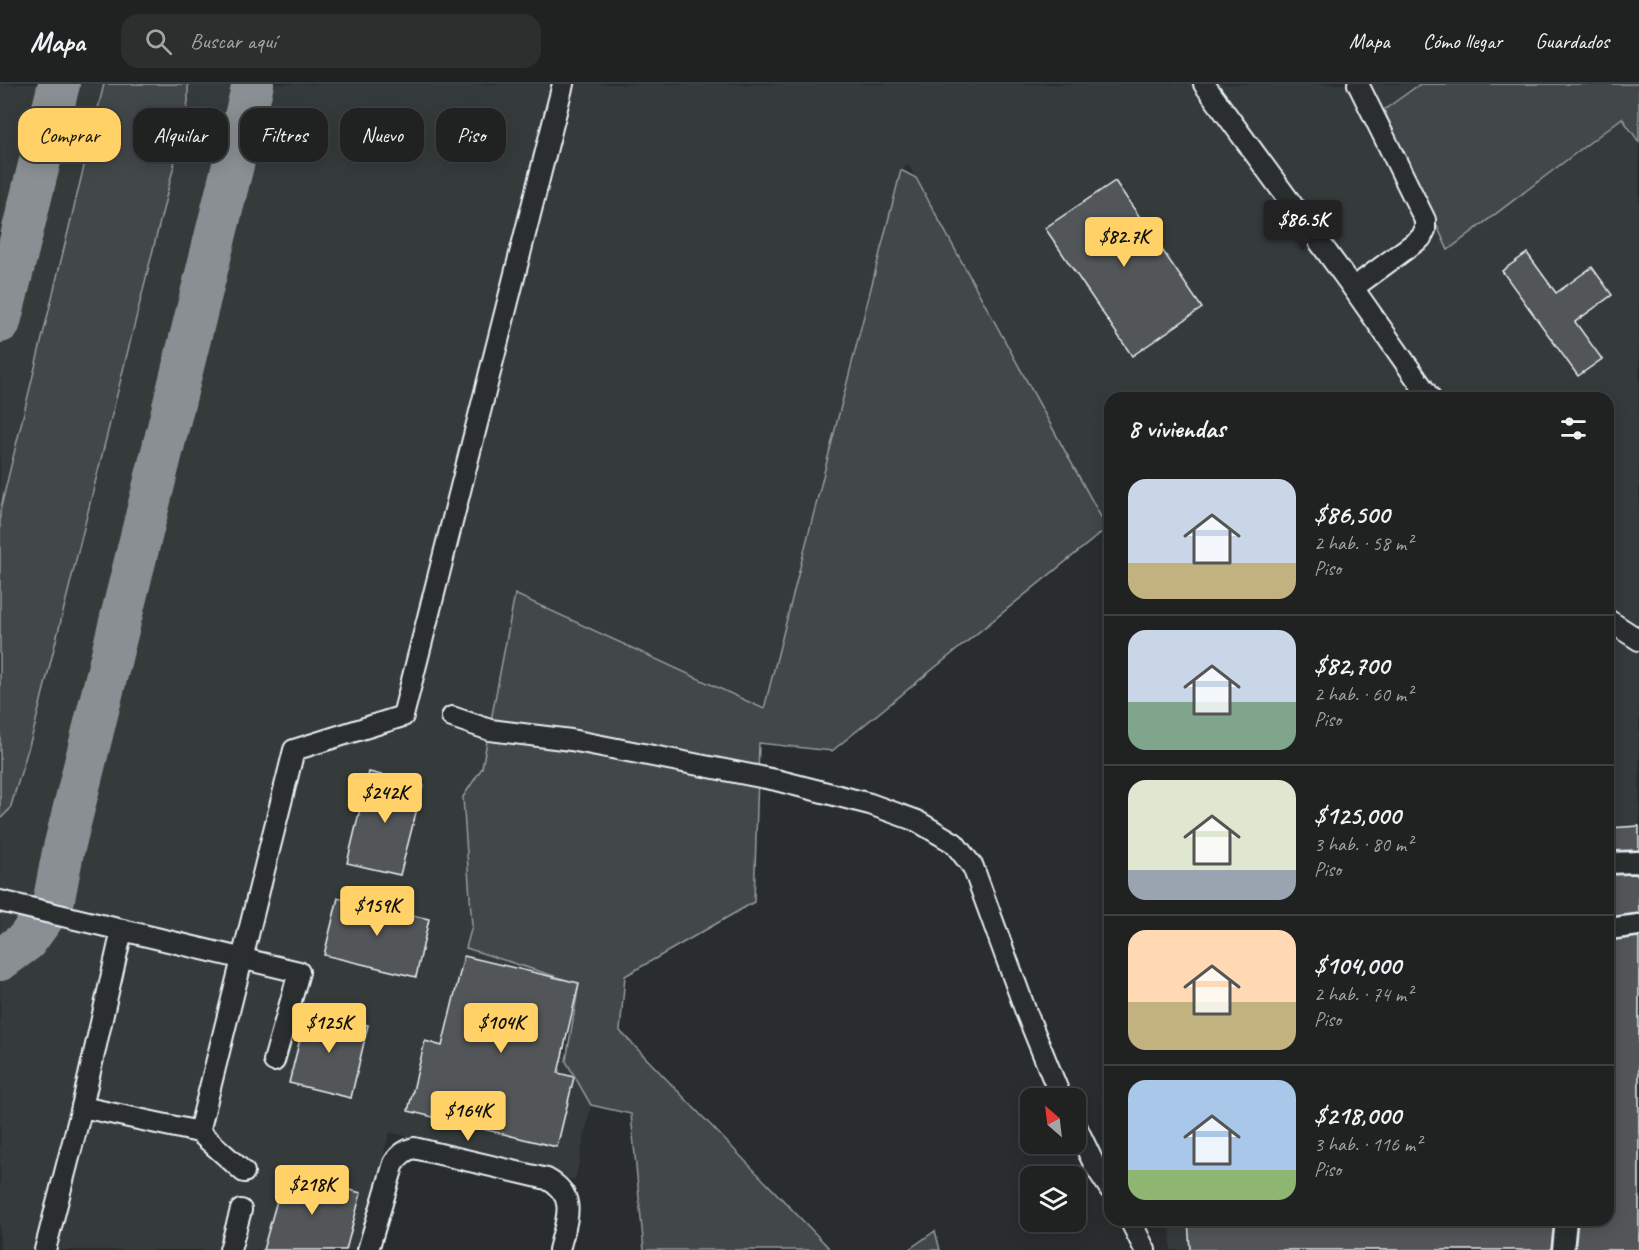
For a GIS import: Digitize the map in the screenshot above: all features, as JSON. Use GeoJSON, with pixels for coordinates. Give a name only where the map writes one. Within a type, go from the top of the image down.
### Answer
{"type":"FeatureCollection","features":[{"type":"Feature","properties":{"kind":"street"},"geometry":{"type":"LineString","coordinates":[[200,1132],[294,750],[403,716],[563,84]]}},
{"type":"Feature","properties":{"kind":"street"},"geometry":{"type":"LineString","coordinates":[[1204,84],[1426,392]]}},
{"type":"Feature","properties":{"kind":"street"},"geometry":{"type":"LineString","coordinates":[[1353,288],[1421,238],[1425,230],[1425,220],[1358,84]]}},
{"type":"Feature","properties":{"kind":"street"},"geometry":{"type":"LineString","coordinates":[[1614,624],[1639,640]]}},
{"type":"Feature","properties":{"kind":"street"},"geometry":{"type":"LineString","coordinates":[[452,717],[490,730],[571,740],[776,780],[870,804],[917,820],[954,843],[973,867],[1026,1012],[1058,1088]]}},
{"type":"Feature","properties":{"kind":"street"},"geometry":{"type":"LineString","coordinates":[[1614,863],[1639,863]]}},
{"type":"Feature","properties":{"kind":"street"},"geometry":{"type":"LineString","coordinates":[[0,901],[299,972],[274,1061]]}},
{"type":"Feature","properties":{"kind":"street"},"geometry":{"type":"LineString","coordinates":[[1614,929],[1639,924]]}},
{"type":"Feature","properties":{"kind":"street"},"geometry":{"type":"LineString","coordinates":[[45,1250],[82,1107],[123,930]]}},
{"type":"Feature","properties":{"kind":"street"},"geometry":{"type":"LineString","coordinates":[[82,1107],[200,1132],[244,1172]]}},
{"type":"Feature","properties":{"kind":"street"},"geometry":{"type":"LineString","coordinates":[[1086,1147],[1104,1180]]}},
{"type":"Feature","properties":{"kind":"street"},"geometry":{"type":"LineString","coordinates":[[368,1250],[394,1163],[398,1156],[414,1148],[547,1179],[554,1183],[563,1190],[567,1197],[568,1211],[559,1250]]}},
{"type":"Feature","properties":{"kind":"street"},"geometry":{"type":"LineString","coordinates":[[230,1250],[241,1210]]}},
{"type":"Feature","properties":{"kind":"street"},"geometry":{"type":"LineString","coordinates":[[1133,1226],[1145,1250]]}},
{"type":"Feature","properties":{"kind":"street"},"geometry":{"type":"LineString","coordinates":[[1563,1250],[1565,1226]]}},
{"type":"Feature","properties":{"kind":"shaded area"},"geometry":{"type":"Polygon","coordinates":[[[0,84],[1420,84],[1384,110],[1449,250],[1622,117],[1639,142],[1639,1250],[1171,1250],[1170,1226],[1614,1226],[1614,392],[1104,392],[1104,523],[908,164],[901,170],[764,709],[516,595],[482,768],[463,797],[472,926],[466,948],[582,981],[563,1053],[591,1105],[575,1180],[390,1132],[356,1250],[0,1250],[0,84]]]}},
{"type":"Feature","properties":{"kind":"shaded area"},"geometry":{"type":"Polygon","coordinates":[[[104,84],[188,84],[187,108],[133,108],[133,162],[175,162],[34,729],[10,809],[0,819],[0,511],[85,162],[121,162],[121,108],[98,108],[104,84]]]}},
{"type":"Feature","properties":{"kind":"shaded area"},"geometry":{"type":"Polygon","coordinates":[[[1420,84],[1639,84],[1639,142],[1622,118],[1448,250],[1384,110],[1420,84]]]}},
{"type":"Feature","properties":{"kind":"shaded area"},"geometry":{"type":"Polygon","coordinates":[[[901,170],[916,178],[1104,523],[1104,530],[832,751],[759,743],[754,902],[625,976],[620,1031],[831,1250],[644,1250],[631,1114],[591,1105],[566,1061],[579,984],[466,948],[472,926],[463,797],[482,768],[515,594],[764,709],[901,170]]]}},
{"type":"Feature","properties":{"kind":"shaded area"},"geometry":{"type":"Polygon","coordinates":[[[935,1231],[940,1250],[908,1250],[935,1231]]]}},
{"type":"Feature","properties":{"kind":"building"},"geometry":{"type":"Polygon","coordinates":[[[1115,181],[1202,308],[1132,356],[1045,228],[1115,181]]]}},
{"type":"Feature","properties":{"kind":"building"},"geometry":{"type":"Polygon","coordinates":[[[1527,253],[1556,293],[1592,267],[1612,295],[1575,322],[1602,359],[1578,376],[1502,271],[1527,253]]]}},
{"type":"Feature","properties":{"kind":"building"},"geometry":{"type":"Polygon","coordinates":[[[369,772],[423,785],[400,875],[347,863],[369,772]]]}},
{"type":"Feature","properties":{"kind":"building"},"geometry":{"type":"Polygon","coordinates":[[[1639,826],[1639,850],[1614,851],[1614,828],[1639,826]]]}},
{"type":"Feature","properties":{"kind":"building"},"geometry":{"type":"Polygon","coordinates":[[[1614,875],[1639,875],[1639,913],[1614,916],[1614,875]]]}},
{"type":"Feature","properties":{"kind":"building"},"geometry":{"type":"Polygon","coordinates":[[[338,898],[429,919],[416,977],[324,955],[338,898]]]}},
{"type":"Feature","properties":{"kind":"building"},"geometry":{"type":"Polygon","coordinates":[[[1639,937],[1639,1250],[1575,1250],[1577,1226],[1614,1226],[1614,940],[1639,937]]]}},
{"type":"Feature","properties":{"kind":"building"},"geometry":{"type":"Polygon","coordinates":[[[464,956],[579,983],[558,1073],[574,1077],[557,1147],[408,1111],[425,1041],[442,1046],[464,956]]]}},
{"type":"Feature","properties":{"kind":"building"},"geometry":{"type":"Polygon","coordinates":[[[307,1011],[368,1025],[351,1098],[289,1083],[307,1011]]]}},
{"type":"Feature","properties":{"kind":"building"},"geometry":{"type":"Polygon","coordinates":[[[285,1172],[361,1193],[346,1250],[263,1250],[285,1172]]]}},
{"type":"Feature","properties":{"kind":"building"},"geometry":{"type":"Polygon","coordinates":[[[1188,1226],[1553,1226],[1551,1250],[1190,1250],[1188,1226]]]}},
{"type":"Feature","properties":{"kind":"taxiway"},"geometry":{"type":"LineString","coordinates":[[0,322],[59,84]]}},
{"type":"Feature","properties":{"kind":"taxiway"},"geometry":{"type":"LineString","coordinates":[[0,960],[26,941],[53,904],[63,852],[253,84]]}}]}
